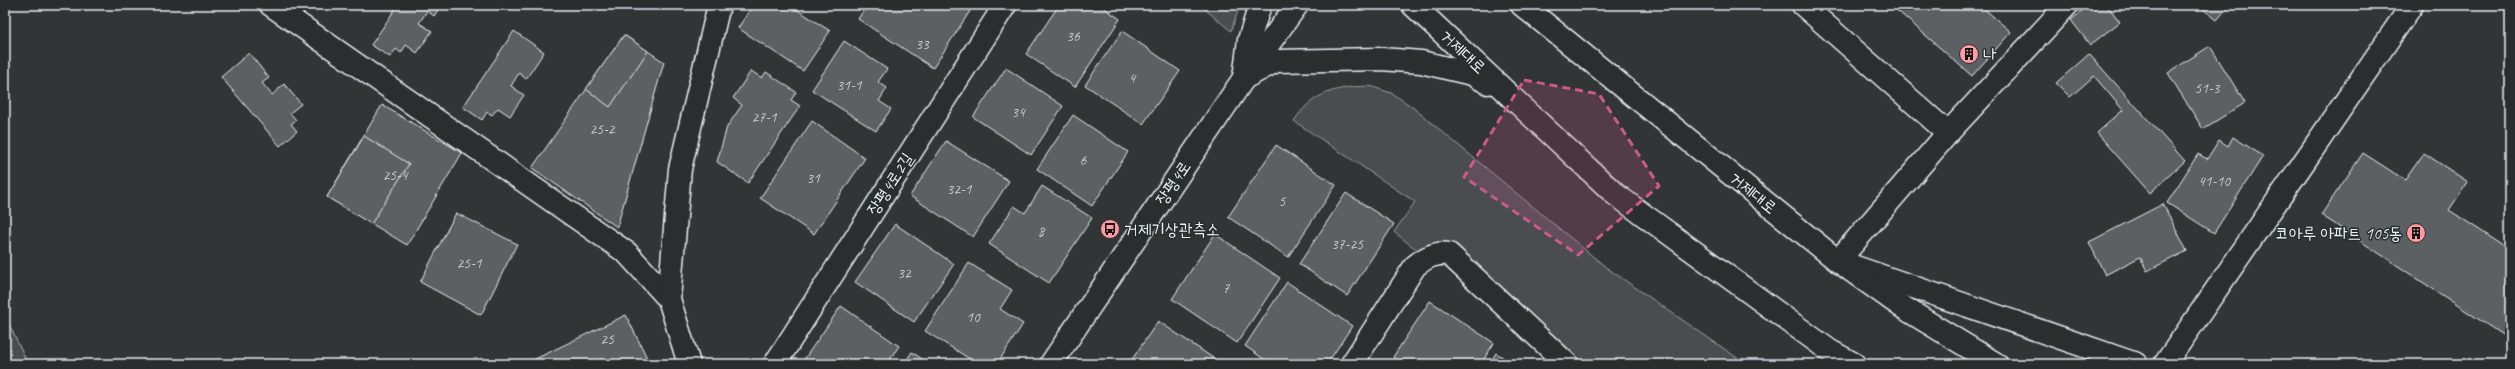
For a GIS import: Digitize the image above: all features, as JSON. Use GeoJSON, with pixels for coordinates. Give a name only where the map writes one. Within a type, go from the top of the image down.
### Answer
{"type":"FeatureCollection","features":[{"type":"Feature","properties":{"kind":"street"},"geometry":{"type":"LineString","coordinates":[[271,5],[627,253],[669,299]]}},
{"type":"Feature","properties":{"kind":"street"},"geometry":{"type":"LineString","coordinates":[[689,364],[669,299],[680,170],[719,5]]}},
{"type":"Feature","properties":{"kind":"street","name":"장평4로2길"},"geometry":{"type":"LineString","coordinates":[[775,364],[1005,5]]}},
{"type":"Feature","properties":{"kind":"street"},"geometry":{"type":"LineString","coordinates":[[1244,78],[1249,40],[1260,5]]}},
{"type":"Feature","properties":{"kind":"street","name":"장평4로"},"geometry":{"type":"LineString","coordinates":[[1052,364],[1244,78],[1297,5]]}},
{"type":"Feature","properties":{"kind":"street","name":"거제대로"},"geometry":{"type":"LineString","coordinates":[[1413,5],[1615,194],[1830,350],[1854,364]]}},
{"type":"Feature","properties":{"kind":"street","name":"거제대로"},"geometry":{"type":"LineString","coordinates":[[1522,5],[1838,262],[1902,306],[1996,364]]}},
{"type":"Feature","properties":{"kind":"street"},"geometry":{"type":"LineString","coordinates":[[1803,5],[1948,133]]}},
{"type":"Feature","properties":{"kind":"street"},"geometry":{"type":"LineString","coordinates":[[2067,5],[1948,133],[1838,262],[2136,364]]}},
{"type":"Feature","properties":{"kind":"street"},"geometry":{"type":"LineString","coordinates":[[2165,364],[2412,5]]}},
{"type":"Feature","properties":{"kind":"street"},"geometry":{"type":"LineString","coordinates":[[1244,78],[1276,61],[1381,59],[1421,62],[1472,74],[1508,94]]}},
{"type":"Feature","properties":{"kind":"street"},"geometry":{"type":"LineString","coordinates":[[1352,364],[1415,266],[1425,258],[1444,253],[1449,254],[1567,364]]}},
{"type":"Feature","properties":{"kind":"highlighted area"},"geometry":{"type":"Polygon","coordinates":[[[1524,80],[1599,94],[1659,186],[1578,255],[1464,177],[1524,80]]]}},
{"type":"Feature","properties":{"kind":"shaded area"},"geometry":{"type":"Polygon","coordinates":[[[1200,5],[1240,5],[1231,31],[1200,5]]]}},
{"type":"Feature","properties":{"kind":"shaded area"},"geometry":{"type":"Polygon","coordinates":[[[1370,86],[1391,93],[1411,106],[1607,268],[1739,359],[1736,364],[1573,364],[1451,249],[1421,253],[1394,232],[1415,202],[1294,121],[1309,103],[1318,97],[1336,90],[1370,86]]]}},
{"type":"Feature","properties":{"kind":"shaded area"},"geometry":{"type":"Polygon","coordinates":[[[5,316],[28,364],[5,364],[5,316]]]}},
{"type":"Feature","properties":{"kind":"building"},"geometry":{"type":"Polygon","coordinates":[[[398,5],[441,5],[434,16],[427,11],[419,23],[432,31],[417,53],[406,45],[401,53],[396,49],[390,57],[371,45],[398,5]]]}},
{"type":"Feature","properties":{"kind":"building"},"geometry":{"type":"Polygon","coordinates":[[[753,5],[790,5],[830,31],[803,71],[738,28],[753,5]]]}},
{"type":"Feature","properties":{"kind":"building"},"geometry":{"type":"Polygon","coordinates":[[[867,5],[960,5],[970,11],[933,68],[858,19],[867,5]]]}},
{"type":"Feature","properties":{"kind":"building"},"geometry":{"type":"Polygon","coordinates":[[[1059,5],[1100,5],[1120,19],[1075,87],[1026,54],[1059,5]]]}},
{"type":"Feature","properties":{"kind":"building","name":"나"},"geometry":{"type":"Polygon","coordinates":[[[1891,5],[1980,5],[2011,32],[1972,76],[1891,5]]]}},
{"type":"Feature","properties":{"kind":"building"},"geometry":{"type":"Polygon","coordinates":[[[2090,5],[2107,5],[2120,22],[2090,45],[2071,20],[2090,5]]]}},
{"type":"Feature","properties":{"kind":"building"},"geometry":{"type":"Polygon","coordinates":[[[2198,5],[2230,5],[2217,20],[2198,5]]]}},
{"type":"Feature","properties":{"kind":"building"},"geometry":{"type":"Polygon","coordinates":[[[514,31],[544,52],[526,79],[519,73],[511,86],[524,95],[510,116],[498,108],[492,115],[487,112],[482,120],[463,107],[514,31]]]}},
{"type":"Feature","properties":{"kind":"building"},"geometry":{"type":"Polygon","coordinates":[[[1122,31],[1180,71],[1143,124],[1085,85],[1122,31]]]}},
{"type":"Feature","properties":{"kind":"building"},"geometry":{"type":"Polygon","coordinates":[[[624,35],[664,62],[617,227],[532,168],[624,35]]]}},
{"type":"Feature","properties":{"kind":"building"},"geometry":{"type":"Polygon","coordinates":[[[624,35],[648,51],[610,107],[586,89],[624,35]]]}},
{"type":"Feature","properties":{"kind":"building"},"geometry":{"type":"Polygon","coordinates":[[[844,41],[887,69],[878,82],[887,88],[879,101],[891,109],[876,131],[812,90],[844,41]]]}},
{"type":"Feature","properties":{"kind":"building"},"geometry":{"type":"Polygon","coordinates":[[[2210,46],[2245,103],[2203,129],[2168,73],[2210,46]]]}},
{"type":"Feature","properties":{"kind":"building"},"geometry":{"type":"Polygon","coordinates":[[[249,53],[269,78],[262,83],[272,95],[284,84],[301,104],[290,113],[296,120],[291,124],[297,131],[280,146],[221,77],[249,53]]]}},
{"type":"Feature","properties":{"kind":"building"},"geometry":{"type":"Polygon","coordinates":[[[2089,54],[2185,161],[2150,193],[2097,133],[2123,110],[2094,76],[2070,97],[2056,83],[2089,54]]]}},
{"type":"Feature","properties":{"kind":"building"},"geometry":{"type":"Polygon","coordinates":[[[1006,68],[1063,106],[1031,155],[973,117],[1006,68]]]}},
{"type":"Feature","properties":{"kind":"building"},"geometry":{"type":"Polygon","coordinates":[[[751,71],[762,78],[766,72],[796,92],[791,100],[800,106],[748,183],[717,162],[727,127],[742,105],[733,98],[751,71]]]}},
{"type":"Feature","properties":{"kind":"building"},"geometry":{"type":"Polygon","coordinates":[[[382,105],[462,153],[407,245],[327,197],[382,105]]]}},
{"type":"Feature","properties":{"kind":"building"},"geometry":{"type":"Polygon","coordinates":[[[1073,115],[1128,152],[1092,206],[1037,169],[1073,115]]]}},
{"type":"Feature","properties":{"kind":"building"},"geometry":{"type":"Polygon","coordinates":[[[812,121],[865,158],[814,234],[760,198],[812,121]]]}},
{"type":"Feature","properties":{"kind":"building"},"geometry":{"type":"Polygon","coordinates":[[[364,136],[409,164],[371,224],[327,197],[364,136]]]}},
{"type":"Feature","properties":{"kind":"building"},"geometry":{"type":"Polygon","coordinates":[[[2233,137],[2263,156],[2214,233],[2167,203],[2198,154],[2207,159],[2219,140],[2228,146],[2233,137]]]}},
{"type":"Feature","properties":{"kind":"building"},"geometry":{"type":"Polygon","coordinates":[[[946,141],[1009,181],[973,237],[910,196],[946,141]]]}},
{"type":"Feature","properties":{"kind":"building"},"geometry":{"type":"Polygon","coordinates":[[[1276,145],[1336,185],[1288,257],[1228,217],[1276,145]]]}},
{"type":"Feature","properties":{"kind":"building","name":"코아루 아파트 105동"},"geometry":{"type":"Polygon","coordinates":[[[2363,153],[2405,180],[2424,153],[2468,182],[2449,210],[2510,250],[2510,340],[2321,215],[2363,153]]]}},
{"type":"Feature","properties":{"kind":"building"},"geometry":{"type":"Polygon","coordinates":[[[1042,186],[1092,218],[1049,283],[989,244],[1014,206],[1025,213],[1042,186]]]}},
{"type":"Feature","properties":{"kind":"building"},"geometry":{"type":"Polygon","coordinates":[[[1346,193],[1394,224],[1347,296],[1299,264],[1346,193]]]}},
{"type":"Feature","properties":{"kind":"building"},"geometry":{"type":"Polygon","coordinates":[[[2163,204],[2187,251],[2147,271],[2140,257],[2105,275],[2089,242],[2163,204]]]}},
{"type":"Feature","properties":{"kind":"building"},"geometry":{"type":"Polygon","coordinates":[[[456,213],[517,244],[481,315],[420,282],[456,213]]]}},
{"type":"Feature","properties":{"kind":"building"},"geometry":{"type":"Polygon","coordinates":[[[895,224],[954,264],[914,322],[855,282],[895,224]]]}},
{"type":"Feature","properties":{"kind":"building"},"geometry":{"type":"Polygon","coordinates":[[[1215,234],[1280,278],[1237,343],[1172,299],[1215,234]]]}},
{"type":"Feature","properties":{"kind":"building"},"geometry":{"type":"Polygon","coordinates":[[[969,263],[1012,290],[1000,309],[1023,324],[997,364],[978,364],[925,331],[969,263]]]}},
{"type":"Feature","properties":{"kind":"building"},"geometry":{"type":"Polygon","coordinates":[[[1287,282],[1352,326],[1327,364],[1271,364],[1245,346],[1287,282]]]}},
{"type":"Feature","properties":{"kind":"building"},"geometry":{"type":"Polygon","coordinates":[[[1430,301],[1494,343],[1481,364],[1403,364],[1393,357],[1430,301]]]}},
{"type":"Feature","properties":{"kind":"building"},"geometry":{"type":"Polygon","coordinates":[[[841,306],[899,346],[887,364],[808,364],[803,361],[841,306]]]}},
{"type":"Feature","properties":{"kind":"building"},"geometry":{"type":"Polygon","coordinates":[[[626,315],[650,364],[525,364],[626,315]]]}},
{"type":"Feature","properties":{"kind":"building"},"geometry":{"type":"Polygon","coordinates":[[[1158,321],[1222,364],[1129,364],[1158,321]]]}},
{"type":"Feature","properties":{"kind":"building"},"geometry":{"type":"Polygon","coordinates":[[[912,352],[929,364],[904,364],[912,352]]]}},
{"type":"Feature","properties":{"kind":"building"},"geometry":{"type":"Polygon","coordinates":[[[1496,353],[1514,364],[1489,364],[1496,353]]]}},
{"type":"Feature","properties":{"kind":"place","name":"나"},"geometry":{"type":"Point","coordinates":[1969,54]}},
{"type":"Feature","properties":{"kind":"place","name":"거제기상관측소"},"geometry":{"type":"Point","coordinates":[1110,229]}},
{"type":"Feature","properties":{"kind":"place","name":"코아루 아파트 105동"},"geometry":{"type":"Point","coordinates":[2416,233]}}]}
